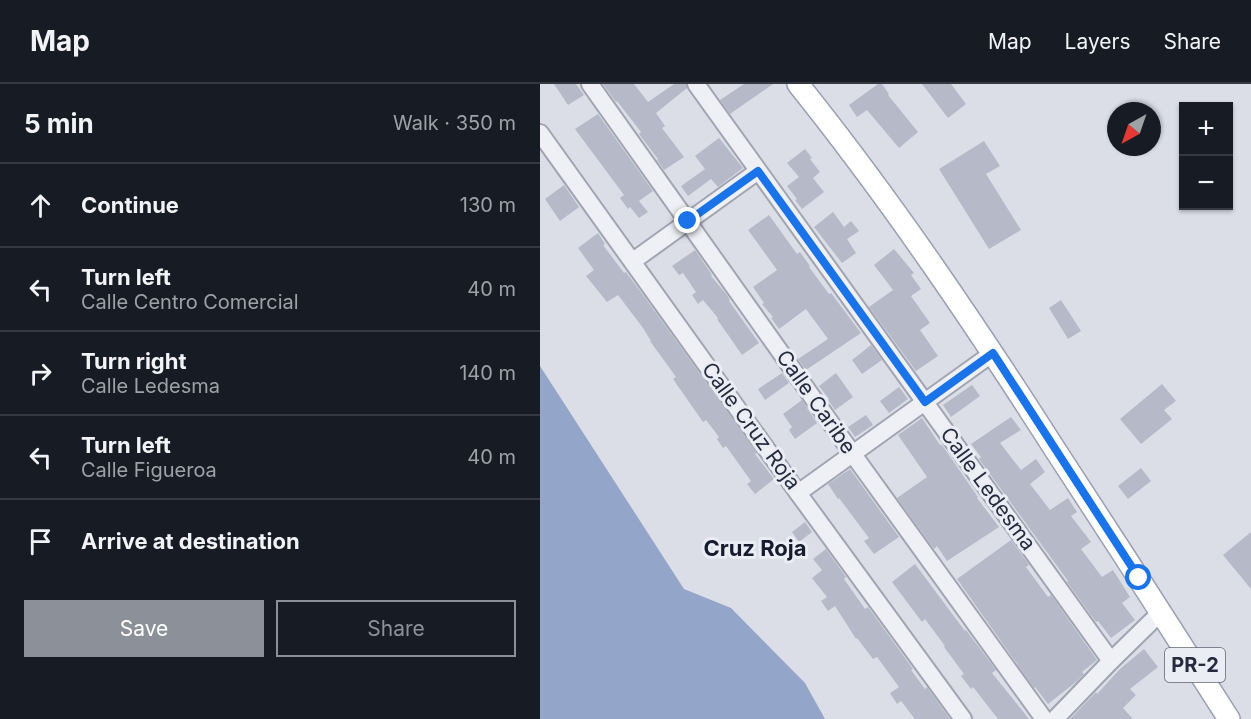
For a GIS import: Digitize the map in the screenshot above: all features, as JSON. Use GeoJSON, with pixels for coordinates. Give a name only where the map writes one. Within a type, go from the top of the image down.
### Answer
{"type":"FeatureCollection","features":[{"type":"Feature","properties":{"kind":"main road","name":"PR-2"},"geometry":{"type":"LineString","coordinates":[[798,84],[838,134],[993,353],[1229,719]]}},
{"type":"Feature","properties":{"kind":"street","name":"Calle Caribe"},"geometry":{"type":"LineString","coordinates":[[590,84],[1044,719]]}},
{"type":"Feature","properties":{"kind":"street","name":"Calle Ledesma"},"geometry":{"type":"LineString","coordinates":[[696,84],[1111,661]]}},
{"type":"Feature","properties":{"kind":"street","name":"Calle Cruz Roja"},"geometry":{"type":"LineString","coordinates":[[540,133],[963,719]]}},
{"type":"Feature","properties":{"kind":"street"},"geometry":{"type":"LineString","coordinates":[[633,261],[758,171]]}},
{"type":"Feature","properties":{"kind":"street"},"geometry":{"type":"LineString","coordinates":[[798,492],[993,353]]}},
{"type":"Feature","properties":{"kind":"street"},"geometry":{"type":"LineString","coordinates":[[1055,719],[1161,612]]}},
{"type":"Feature","properties":{"kind":"water"},"geometry":{"type":"Polygon","coordinates":[[[540,366],[684,589],[731,608],[805,683],[825,719],[540,719],[540,366]]]}},
{"type":"Feature","properties":{"kind":"building"},"geometry":{"type":"Polygon","coordinates":[[[554,84],[576,84],[584,95],[568,105],[554,84]]]}},
{"type":"Feature","properties":{"kind":"building"},"geometry":{"type":"Polygon","coordinates":[[[603,84],[634,84],[648,102],[674,84],[686,84],[687,88],[656,113],[665,126],[662,128],[684,157],[664,170],[639,134],[641,132],[603,84]]]}},
{"type":"Feature","properties":{"kind":"building"},"geometry":{"type":"Polygon","coordinates":[[[744,84],[773,84],[730,114],[720,100],[744,84]]]}},
{"type":"Feature","properties":{"kind":"building"},"geometry":{"type":"Polygon","coordinates":[[[878,84],[882,84],[918,132],[899,148],[867,110],[857,117],[849,105],[878,84]]]}},
{"type":"Feature","properties":{"kind":"building"},"geometry":{"type":"Polygon","coordinates":[[[922,84],[951,84],[966,104],[948,118],[922,84]]]}},
{"type":"Feature","properties":{"kind":"building"},"geometry":{"type":"Polygon","coordinates":[[[598,114],[653,191],[639,201],[648,212],[639,218],[620,198],[624,195],[575,129],[598,114]]]}},
{"type":"Feature","properties":{"kind":"building"},"geometry":{"type":"Polygon","coordinates":[[[719,138],[743,168],[718,187],[711,179],[688,196],[681,186],[705,169],[695,156],[719,138]]]}},
{"type":"Feature","properties":{"kind":"building"},"geometry":{"type":"Polygon","coordinates":[[[984,141],[1000,166],[986,174],[1021,230],[989,249],[939,169],[984,141]]]}},
{"type":"Feature","properties":{"kind":"building"},"geometry":{"type":"Polygon","coordinates":[[[805,149],[820,172],[813,178],[824,192],[802,209],[787,186],[799,177],[787,163],[805,149]]]}},
{"type":"Feature","properties":{"kind":"building"},"geometry":{"type":"Polygon","coordinates":[[[564,185],[579,207],[560,221],[545,199],[564,185]]]}},
{"type":"Feature","properties":{"kind":"building"},"geometry":{"type":"Polygon","coordinates":[[[833,212],[844,227],[851,221],[859,231],[847,239],[856,253],[842,263],[814,227],[833,212]]]}},
{"type":"Feature","properties":{"kind":"building"},"geometry":{"type":"Polygon","coordinates":[[[769,215],[797,254],[800,252],[829,294],[831,293],[861,333],[806,370],[798,359],[828,339],[806,309],[779,329],[753,287],[777,270],[748,230],[769,215]]]}},
{"type":"Feature","properties":{"kind":"building"},"geometry":{"type":"Polygon","coordinates":[[[598,233],[605,244],[603,245],[646,299],[774,479],[755,494],[747,484],[751,481],[726,446],[723,448],[717,439],[719,437],[706,420],[703,422],[673,379],[676,377],[618,295],[607,302],[586,276],[594,270],[578,248],[598,233]]]}},
{"type":"Feature","properties":{"kind":"building"},"geometry":{"type":"Polygon","coordinates":[[[894,249],[914,273],[911,275],[921,289],[911,296],[930,323],[920,330],[938,356],[916,371],[869,307],[893,290],[874,265],[894,249]]]}},
{"type":"Feature","properties":{"kind":"building"},"geometry":{"type":"Polygon","coordinates":[[[695,250],[759,343],[742,355],[718,318],[703,300],[698,304],[692,295],[696,292],[683,273],[679,275],[672,266],[695,250]]]}},
{"type":"Feature","properties":{"kind":"building"},"geometry":{"type":"Polygon","coordinates":[[[1061,300],[1081,331],[1068,339],[1049,308],[1061,300]]]}},
{"type":"Feature","properties":{"kind":"building"},"geometry":{"type":"Polygon","coordinates":[[[871,345],[882,360],[862,374],[852,360],[871,345]]]}},
{"type":"Feature","properties":{"kind":"building"},"geometry":{"type":"Polygon","coordinates":[[[782,373],[789,383],[765,400],[758,389],[782,373]]]}},
{"type":"Feature","properties":{"kind":"building"},"geometry":{"type":"Polygon","coordinates":[[[836,373],[853,397],[835,410],[819,386],[836,373]]]}},
{"type":"Feature","properties":{"kind":"building"},"geometry":{"type":"Polygon","coordinates":[[[1162,384],[1176,401],[1164,410],[1172,419],[1141,444],[1120,419],[1162,384]]]}},
{"type":"Feature","properties":{"kind":"building"},"geometry":{"type":"Polygon","coordinates":[[[972,385],[980,396],[951,417],[943,405],[972,385]]]}},
{"type":"Feature","properties":{"kind":"building"},"geometry":{"type":"Polygon","coordinates":[[[899,387],[908,399],[889,413],[880,401],[899,387]]]}},
{"type":"Feature","properties":{"kind":"building"},"geometry":{"type":"Polygon","coordinates":[[[802,400],[817,423],[795,439],[789,430],[792,427],[783,414],[802,400]]]}},
{"type":"Feature","properties":{"kind":"building"},"geometry":{"type":"Polygon","coordinates":[[[866,415],[873,425],[855,437],[848,427],[866,415]]]}},
{"type":"Feature","properties":{"kind":"building"},"geometry":{"type":"Polygon","coordinates":[[[1011,417],[1021,430],[1000,443],[1021,470],[1036,459],[1045,472],[1030,484],[1050,510],[1068,498],[1077,512],[1071,516],[1091,542],[1081,549],[1102,577],[1113,570],[1130,597],[1122,603],[1135,620],[1111,638],[1098,621],[1096,622],[1067,582],[979,459],[981,457],[971,444],[1011,417]]]}},
{"type":"Feature","properties":{"kind":"building"},"geometry":{"type":"Polygon","coordinates":[[[922,418],[999,527],[947,561],[937,546],[934,549],[897,498],[927,477],[898,435],[922,418]]]}},
{"type":"Feature","properties":{"kind":"building"},"geometry":{"type":"Polygon","coordinates":[[[1141,468],[1151,481],[1128,499],[1118,486],[1141,468]]]}},
{"type":"Feature","properties":{"kind":"building"},"geometry":{"type":"Polygon","coordinates":[[[850,469],[899,537],[874,554],[864,541],[869,538],[828,484],[850,469]]]}},
{"type":"Feature","properties":{"kind":"building"},"geometry":{"type":"Polygon","coordinates":[[[805,522],[812,532],[799,542],[792,532],[805,522]]]}},
{"type":"Feature","properties":{"kind":"building"},"geometry":{"type":"Polygon","coordinates":[[[1251,532],[1251,589],[1223,555],[1251,532]]]}},
{"type":"Feature","properties":{"kind":"building"},"geometry":{"type":"Polygon","coordinates":[[[1011,540],[1029,565],[1026,567],[1048,597],[1051,595],[1097,660],[1082,672],[1084,674],[1076,682],[1048,704],[1034,688],[957,579],[1011,540]]]}},
{"type":"Feature","properties":{"kind":"building"},"geometry":{"type":"Polygon","coordinates":[[[826,549],[865,609],[868,607],[913,669],[911,670],[925,689],[927,687],[950,719],[915,719],[901,701],[897,704],[890,693],[899,687],[877,657],[873,659],[856,639],[835,606],[828,611],[821,601],[827,597],[812,578],[822,570],[813,559],[826,549]]]}},
{"type":"Feature","properties":{"kind":"building"},"geometry":{"type":"Polygon","coordinates":[[[915,564],[996,670],[992,673],[1029,719],[998,719],[973,687],[971,689],[961,676],[964,674],[945,646],[925,619],[922,622],[892,582],[915,564]]]}},
{"type":"Feature","properties":{"kind":"building"},"geometry":{"type":"Polygon","coordinates":[[[1144,649],[1158,667],[1130,689],[1136,695],[1123,708],[1133,719],[1070,719],[1120,669],[1144,649]]]}},
{"type":"Feature","properties":{"kind":"district","name":"Cruz Roja"},"geometry":{"type":"Point","coordinates":[755,548]}},
{"type":"Feature","properties":{"kind":"route"},"geometry":{"type":"LineString","coordinates":[[688,221],[758,171],[925,402],[993,353],[1139,578]]}}]}
